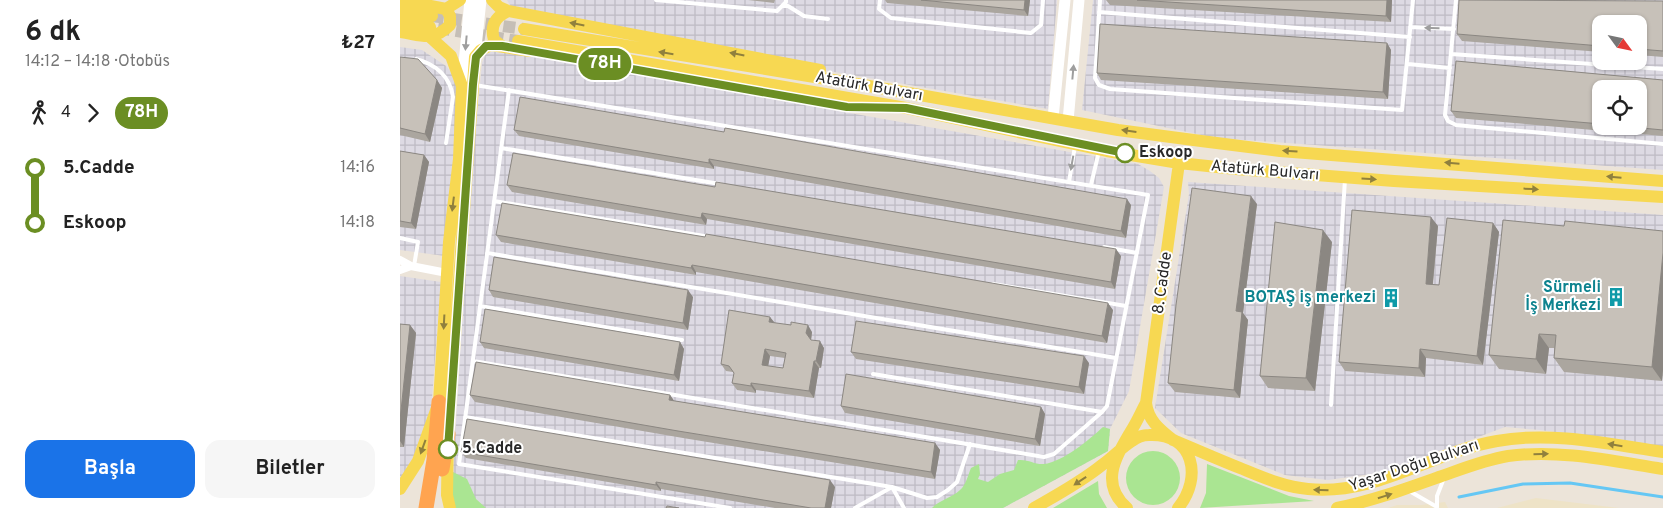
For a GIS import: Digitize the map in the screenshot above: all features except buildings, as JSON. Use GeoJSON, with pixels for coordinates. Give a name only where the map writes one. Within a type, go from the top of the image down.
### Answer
{"type":"FeatureCollection","features":[{"type":"Feature","properties":{"kind":"highway"},"geometry":{"type":"LineString","coordinates":[[426,508],[434,460],[439,402]]}},
{"type":"Feature","properties":{"kind":"highway"},"geometry":{"type":"LineString","coordinates":[[437,508],[448,434]]}},
{"type":"Feature","properties":{"kind":"main road"},"geometry":{"type":"LineString","coordinates":[[401,0],[447,4],[460,0]]}},
{"type":"Feature","properties":{"kind":"main road"},"geometry":{"type":"LineString","coordinates":[[492,0],[508,11],[816,69],[869,86]]}},
{"type":"Feature","properties":{"kind":"main road"},"geometry":{"type":"LineString","coordinates":[[400,10],[430,26],[438,35],[450,25],[447,4]]}},
{"type":"Feature","properties":{"kind":"main road"},"geometry":{"type":"LineString","coordinates":[[502,46],[494,40],[492,29],[497,18],[508,11]]}},
{"type":"Feature","properties":{"kind":"main road"},"geometry":{"type":"LineString","coordinates":[[400,22],[430,26],[451,56],[467,85],[448,434],[447,495],[450,508]]}},
{"type":"Feature","properties":{"kind":"main road"},"geometry":{"type":"LineString","coordinates":[[400,32],[430,26]]}},
{"type":"Feature","properties":{"kind":"main road","name":"Atatürk Bulvarı"},"geometry":{"type":"LineString","coordinates":[[1663,181],[1280,151],[1192,140],[1068,121],[869,86],[521,35],[906,108],[1100,149],[1179,162],[1236,169],[1345,177],[1663,197]]}},
{"type":"Feature","properties":{"kind":"main road"},"geometry":{"type":"LineString","coordinates":[[400,489],[418,461],[439,402],[446,273],[467,85],[476,57],[486,46],[502,46],[847,107],[906,108]]}},
{"type":"Feature","properties":{"kind":"main road"},"geometry":{"type":"LineString","coordinates":[[1048,138],[1068,121]]}},
{"type":"Feature","properties":{"kind":"main road","name":"8. Cadde"},"geometry":{"type":"LineString","coordinates":[[1146,402],[1179,162]]}},
{"type":"Feature","properties":{"kind":"main road"},"geometry":{"type":"LineString","coordinates":[[1127,508],[1113,489],[1113,468],[1119,452],[1146,402]]}},
{"type":"Feature","properties":{"kind":"main road","name":"Yaşar Doğu Bulvarı"},"geometry":{"type":"LineString","coordinates":[[1146,402],[1147,413],[1150,418],[1188,456],[1192,472],[1192,483],[1178,508]]}},
{"type":"Feature","properties":{"kind":"main road","name":"Yaşar Doğu Bulvarı"},"geometry":{"type":"LineString","coordinates":[[1034,508],[1086,476],[1130,442],[1144,435],[1160,436],[1173,440],[1287,486],[1336,490],[1355,488],[1377,482],[1454,452],[1512,439],[1549,438],[1589,441],[1663,452]]}},
{"type":"Feature","properties":{"kind":"main road","name":"Yaşar Doğu Bulvarı"},"geometry":{"type":"LineString","coordinates":[[1337,508],[1365,502],[1476,463],[1507,456],[1560,454],[1663,469]]}},
{"type":"Feature","properties":{"kind":"street"},"geometry":{"type":"LineString","coordinates":[[467,85],[470,0]]}},
{"type":"Feature","properties":{"kind":"street"},"geometry":{"type":"LineString","coordinates":[[476,57],[481,0]]}},
{"type":"Feature","properties":{"kind":"street"},"geometry":{"type":"LineString","coordinates":[[1053,118],[1065,0]]}},
{"type":"Feature","properties":{"kind":"street"},"geometry":{"type":"LineString","coordinates":[[1068,121],[1079,0]]}},
{"type":"Feature","properties":{"kind":"street"},"geometry":{"type":"LineString","coordinates":[[400,260],[412,267],[446,273]]}},
{"type":"Feature","properties":{"kind":"street"},"geometry":{"type":"LineString","coordinates":[[400,270],[412,267]]}},
{"type":"Feature","properties":{"kind":"lane"},"geometry":{"type":"LineString","coordinates":[[656,0],[777,11],[786,0]]}},
{"type":"Feature","properties":{"kind":"lane"},"geometry":{"type":"LineString","coordinates":[[880,0],[879,9],[891,18],[1031,33],[1040,25],[1043,0]]}},
{"type":"Feature","properties":{"kind":"lane"},"geometry":{"type":"LineString","coordinates":[[1100,0],[1095,78],[1099,85],[1110,88],[1402,110],[1413,0]]}},
{"type":"Feature","properties":{"kind":"lane"},"geometry":{"type":"LineString","coordinates":[[1456,0],[1445,115],[1448,121],[1456,125],[1663,144]]}},
{"type":"Feature","properties":{"kind":"lane"},"geometry":{"type":"LineString","coordinates":[[782,6],[788,6],[804,16],[828,19]]}},
{"type":"Feature","properties":{"kind":"lane"},"geometry":{"type":"LineString","coordinates":[[1099,12],[1410,37]]}},
{"type":"Feature","properties":{"kind":"lane"},"geometry":{"type":"LineString","coordinates":[[1410,27],[1454,29]]}},
{"type":"Feature","properties":{"kind":"lane"},"geometry":{"type":"LineString","coordinates":[[1451,54],[1663,70]]}},
{"type":"Feature","properties":{"kind":"lane"},"geometry":{"type":"LineString","coordinates":[[416,60],[434,66],[443,74],[452,91],[453,97],[446,143]]}},
{"type":"Feature","properties":{"kind":"lane"},"geometry":{"type":"LineString","coordinates":[[443,74],[454,64]]}},
{"type":"Feature","properties":{"kind":"lane"},"geometry":{"type":"LineString","coordinates":[[1408,64],[1450,68]]}},
{"type":"Feature","properties":{"kind":"lane"},"geometry":{"type":"LineString","coordinates":[[467,85],[509,90],[1148,195],[1107,406],[1054,454],[1044,457],[473,361]]}},
{"type":"Feature","properties":{"kind":"lane"},"geometry":{"type":"LineString","coordinates":[[509,90],[459,464],[730,508]]}},
{"type":"Feature","properties":{"kind":"lane"},"geometry":{"type":"LineString","coordinates":[[1069,182],[1076,144]]}},
{"type":"Feature","properties":{"kind":"lane"},"geometry":{"type":"LineString","coordinates":[[501,148],[726,185]]}},
{"type":"Feature","properties":{"kind":"lane"},"geometry":{"type":"LineString","coordinates":[[1091,185],[1100,149]]}},
{"type":"Feature","properties":{"kind":"lane"},"geometry":{"type":"LineString","coordinates":[[1331,405],[1345,177]]}},
{"type":"Feature","properties":{"kind":"lane"},"geometry":{"type":"LineString","coordinates":[[494,201],[718,238]]}},
{"type":"Feature","properties":{"kind":"lane"},"geometry":{"type":"LineString","coordinates":[[400,238],[418,242],[412,267]]}},
{"type":"Feature","properties":{"kind":"lane"},"geometry":{"type":"LineString","coordinates":[[1098,246],[1137,253]]}},
{"type":"Feature","properties":{"kind":"lane"},"geometry":{"type":"LineString","coordinates":[[487,253],[1116,358]]}},
{"type":"Feature","properties":{"kind":"lane"},"geometry":{"type":"LineString","coordinates":[[990,283],[1126,306]]}},
{"type":"Feature","properties":{"kind":"lane"},"geometry":{"type":"LineString","coordinates":[[480,306],[682,340]]}},
{"type":"Feature","properties":{"kind":"lane"},"geometry":{"type":"LineString","coordinates":[[874,374],[1102,412]]}},
{"type":"Feature","properties":{"kind":"lane"},"geometry":{"type":"LineString","coordinates":[[465,417],[892,486],[927,498],[937,497],[957,482],[970,444]]}},
{"type":"Feature","properties":{"kind":"lane"},"geometry":{"type":"LineString","coordinates":[[1404,489],[1422,497],[1437,507],[1440,487],[1447,474]]}},
{"type":"Feature","properties":{"kind":"lane"},"geometry":{"type":"LineString","coordinates":[[856,508],[892,486]]}},
{"type":"Feature","properties":{"kind":"lane"},"geometry":{"type":"LineString","coordinates":[[892,486],[904,508]]}},
{"type":"Feature","properties":{"kind":"shaded area"},"geometry":{"type":"Polygon","coordinates":[[[507,0],[1057,0],[1048,109],[528,19],[511,7],[507,0]]]}},
{"type":"Feature","properties":{"kind":"shaded area","name":"Eskoop"},"geometry":{"type":"Polygon","coordinates":[[[1093,0],[1663,0],[1663,170],[1216,138],[1082,110],[1093,0]]]}},
{"type":"Feature","properties":{"kind":"shaded area"},"geometry":{"type":"Polygon","coordinates":[[[400,47],[422,50],[446,66],[463,86],[445,256],[400,250],[400,47]]]}},
{"type":"Feature","properties":{"kind":"shaded area"},"geometry":{"type":"Polygon","coordinates":[[[494,50],[1138,164],[1150,171],[1159,178],[1164,187],[1129,391],[1110,429],[1108,451],[1003,508],[453,508],[453,472],[470,190],[482,63],[486,53],[494,50]]]}},
{"type":"Feature","properties":{"kind":"shaded area"},"geometry":{"type":"Polygon","coordinates":[[[1188,182],[1663,215],[1663,447],[1505,427],[1385,472],[1328,480],[1285,475],[1181,433],[1155,408],[1189,194],[1188,182]]]}},
{"type":"Feature","properties":{"kind":"shaded area"},"geometry":{"type":"Polygon","coordinates":[[[400,276],[441,282],[430,424],[411,467],[400,480],[400,276]]]}},
{"type":"Feature","properties":{"kind":"shaded area"},"geometry":{"type":"Polygon","coordinates":[[[1536,498],[1619,508],[1497,508],[1536,498]]]}},
{"type":"Feature","properties":{"kind":"shaded area"},"geometry":{"type":"Polygon","coordinates":[[[1445,502],[1448,508],[1388,508],[1397,505],[1445,502]]]}},
{"type":"Feature","properties":{"kind":"green space"},"geometry":{"type":"Polygon","coordinates":[[[1103,427],[1110,429],[1108,451],[1003,508],[932,508],[960,490],[971,468],[979,464],[980,474],[978,479],[988,482],[1000,474],[1014,470],[1018,460],[1044,464],[1059,459],[1076,449],[1103,427]]]}},
{"type":"Feature","properties":{"kind":"green space"},"geometry":{"type":"Polygon","coordinates":[[[1148,451],[1158,451],[1172,459],[1178,468],[1180,478],[1178,488],[1172,497],[1158,505],[1148,505],[1138,500],[1131,493],[1126,483],[1126,473],[1131,463],[1138,456],[1148,451]]]}},
{"type":"Feature","properties":{"kind":"green space"},"geometry":{"type":"Polygon","coordinates":[[[1207,464],[1289,496],[1314,501],[1200,508],[1206,493],[1207,464]]]}},
{"type":"Feature","properties":{"kind":"green space"},"geometry":{"type":"Polygon","coordinates":[[[453,472],[467,479],[476,499],[486,508],[453,508],[453,472]]]}},
{"type":"Feature","properties":{"kind":"green space"},"geometry":{"type":"Polygon","coordinates":[[[1098,481],[1099,494],[1107,508],[1053,508],[1098,481]]]}},
{"type":"Feature","properties":{"kind":"waterway"},"geometry":{"type":"LineString","coordinates":[[1459,497],[1523,484],[1570,483],[1663,497]]}},
{"type":"Feature","properties":{"kind":"tunnel"},"geometry":{"type":"LineString","coordinates":[[432,16],[524,29]]}},
{"type":"Feature","properties":{"kind":"tunnel"},"geometry":{"type":"LineString","coordinates":[[438,28],[518,41]]}},
{"type":"Feature","properties":{"kind":"bus line","name":"78H"},"geometry":{"type":"LineString","coordinates":[[448,449],[473,84],[476,57],[486,46],[502,46],[847,107],[906,108],[1125,153]]}},
{"type":"Feature","properties":{"kind":"place","name":"Eskoop"},"geometry":{"type":"Point","coordinates":[1125,153]}},
{"type":"Feature","properties":{"kind":"place","name":"Sürmeli İş Merkezi"},"geometry":{"type":"Point","coordinates":[1616,297]}},
{"type":"Feature","properties":{"kind":"place","name":"BOTAŞ iş merkezi"},"geometry":{"type":"Point","coordinates":[1391,298]}},
{"type":"Feature","properties":{"kind":"place","name":"5.Cadde"},"geometry":{"type":"Point","coordinates":[448,449]}}]}
